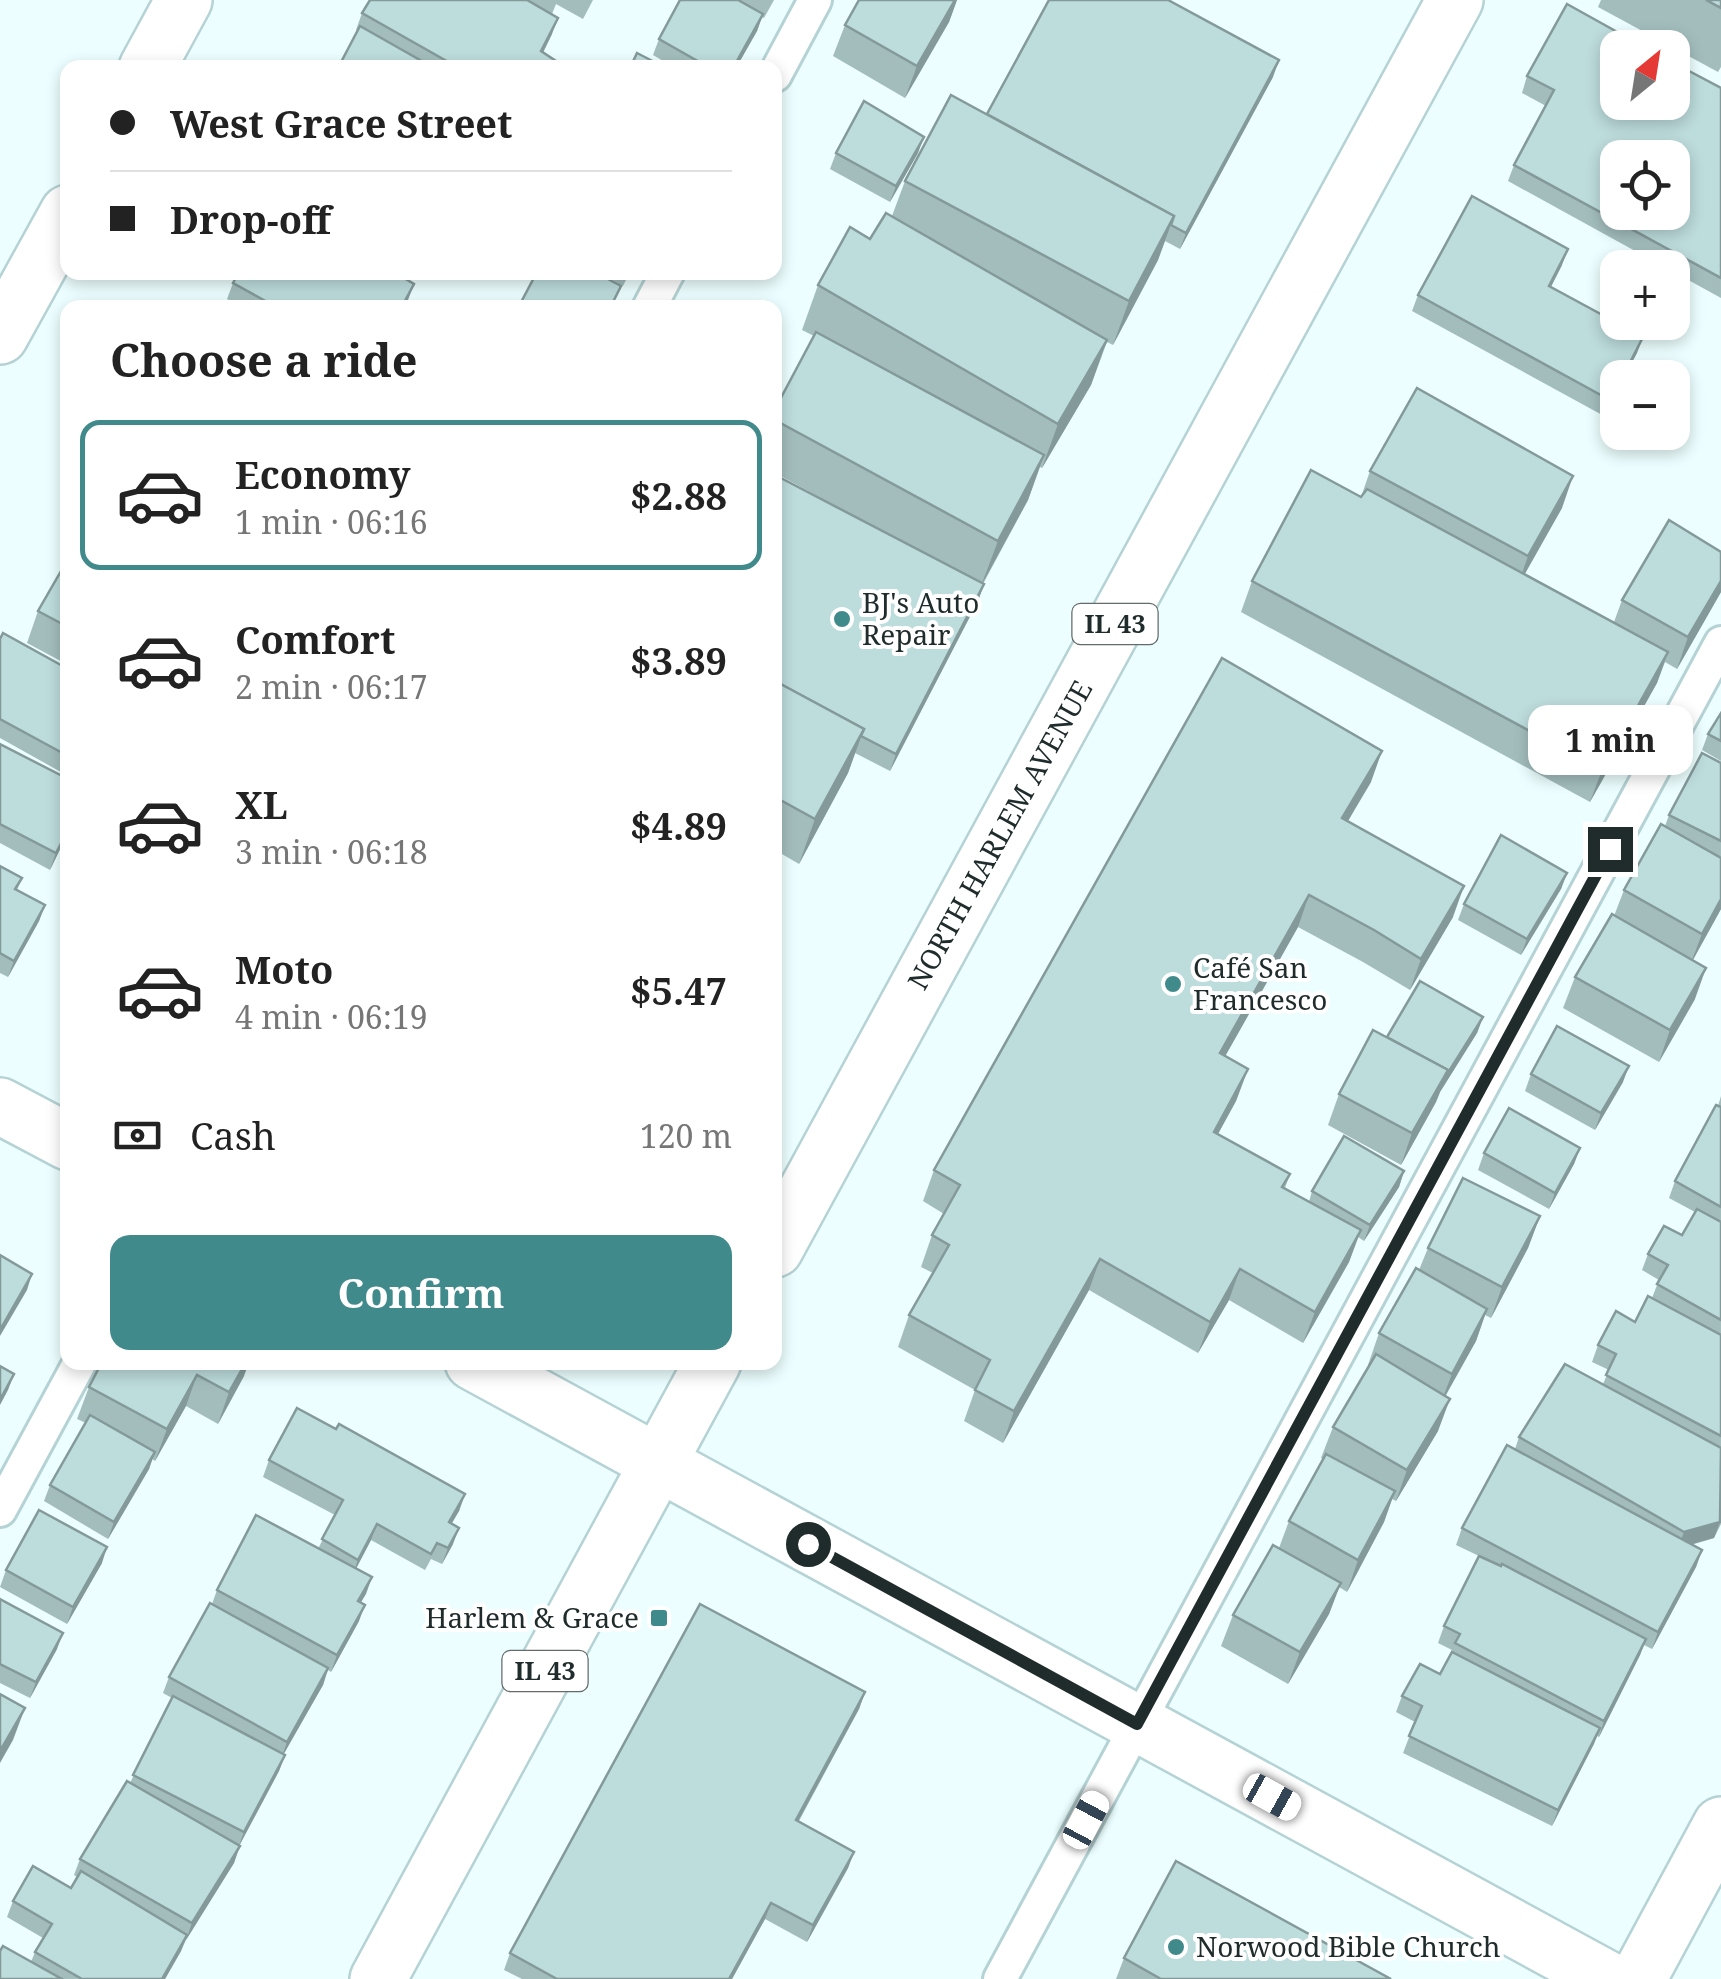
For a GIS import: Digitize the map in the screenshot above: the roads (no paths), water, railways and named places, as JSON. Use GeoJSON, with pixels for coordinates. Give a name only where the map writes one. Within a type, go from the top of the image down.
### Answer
{"type":"FeatureCollection","features":[{"type":"Feature","properties":{"kind":"main road"},"geometry":{"type":"LineString","coordinates":[[151,60],[184,0]]}},
{"type":"Feature","properties":{"kind":"main road","name":"NORTH HARLEM AVENUE"},"geometry":{"type":"LineString","coordinates":[[782,1236],[1455,0]]}},
{"type":"Feature","properties":{"kind":"main road"},"geometry":{"type":"LineString","coordinates":[[0,336],[60,227]]}},
{"type":"Feature","properties":{"kind":"main road"},"geometry":{"type":"LineString","coordinates":[[0,1106],[60,1138]]}},
{"type":"Feature","properties":{"kind":"main road"},"geometry":{"type":"LineString","coordinates":[[488,1370],[1607,1979]]}},
{"type":"Feature","properties":{"kind":"main road","name":"IL 43"},"geometry":{"type":"LineString","coordinates":[[378,1979],[709,1370]]}},
{"type":"Feature","properties":{"kind":"main road"},"geometry":{"type":"LineString","coordinates":[[1638,1979],[1721,1825]]}},
{"type":"Feature","properties":{"kind":"lane"},"geometry":{"type":"LineString","coordinates":[[782,62],[816,0]]}},
{"type":"Feature","properties":{"kind":"lane"},"geometry":{"type":"LineString","coordinates":[[1000,1979],[1721,643]]}},
{"type":"Feature","properties":{"kind":"lane"},"geometry":{"type":"LineString","coordinates":[[0,1510],[76,1370]]}},
{"type":"Feature","properties":{"kind":"place","name":"BJ's Auto Repair"},"geometry":{"type":"Point","coordinates":[842,619]}},
{"type":"Feature","properties":{"kind":"place","name":"Café San Francesco"},"geometry":{"type":"Point","coordinates":[1173,984]}},
{"type":"Feature","properties":{"kind":"place","name":"Harlem & Grace"},"geometry":{"type":"Point","coordinates":[659,1618]}},
{"type":"Feature","properties":{"kind":"place","name":"Norwood Bible Church"},"geometry":{"type":"Point","coordinates":[1176,1947]}}]}
